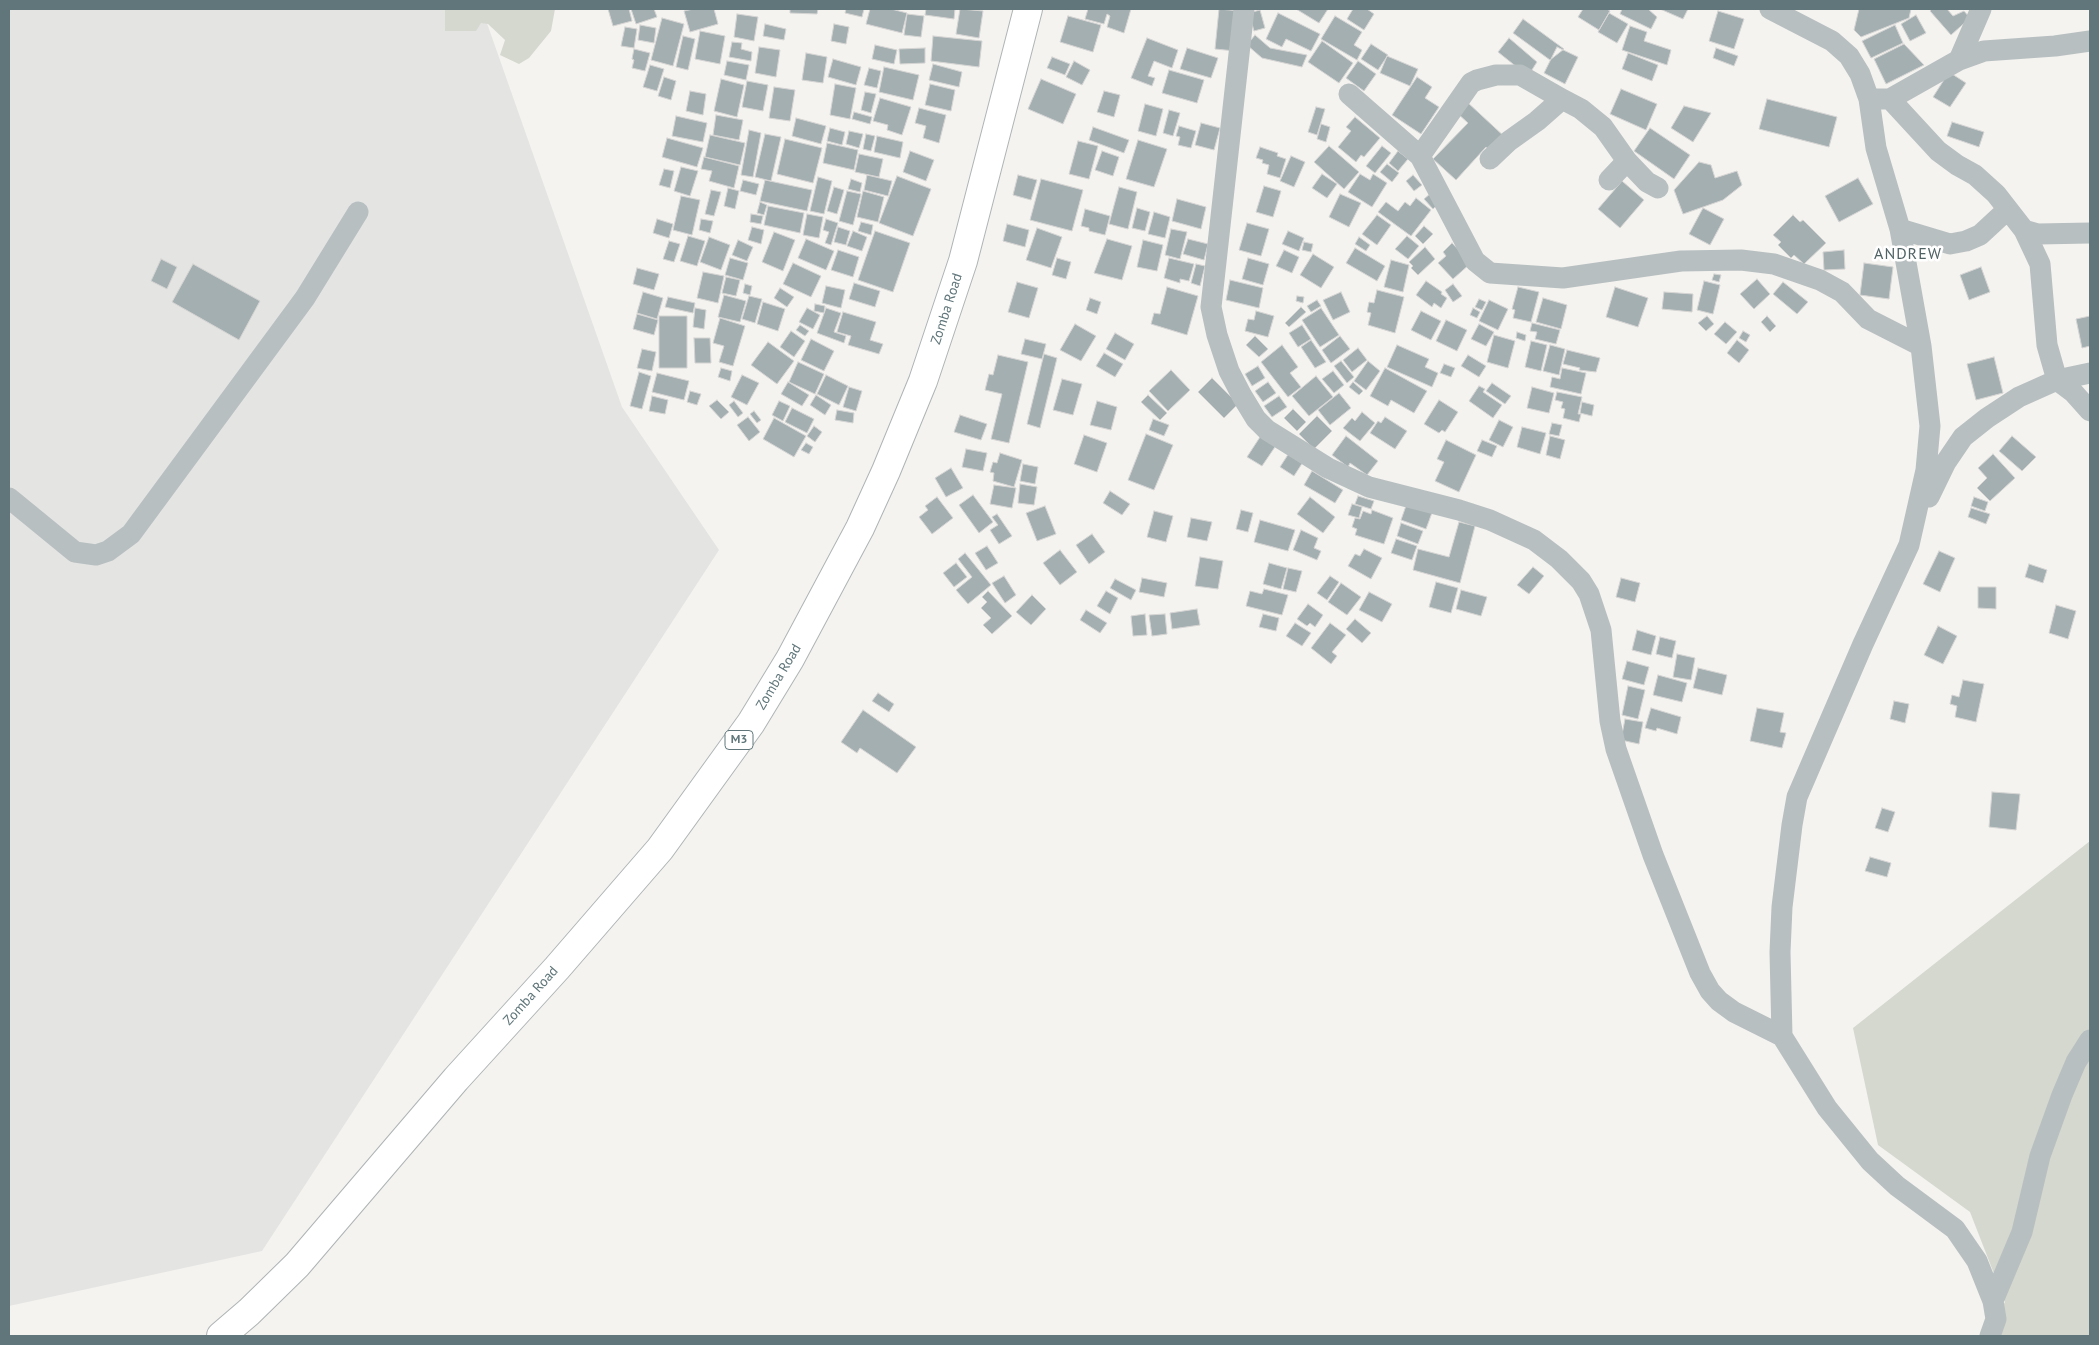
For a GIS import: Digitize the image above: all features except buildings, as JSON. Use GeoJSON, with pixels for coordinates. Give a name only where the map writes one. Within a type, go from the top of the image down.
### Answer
{"type":"FeatureCollection","features":[{"type":"Feature","properties":{"kind":"highway","name":"Zomba Road"},"geometry":{"type":"LineString","coordinates":[[220,1336],[249,1312],[298,1265],[456,1079],[558,968],[660,849],[751,723],[790,659],[864,520],[907,423],[923,381],[963,261],[1028,9]]}},
{"type":"Feature","properties":{"kind":"street"},"geometry":{"type":"LineString","coordinates":[[1244,9],[1210,306],[1226,362],[1242,396],[1256,419],[1267,430],[1344,478],[1369,487],[1490,520],[1534,540],[1559,559],[1581,581],[1589,594],[1601,630],[1610,721],[1616,749],[1653,855],[1700,973],[1710,991],[1719,1001],[1734,1012],[1782,1036]]}},
{"type":"Feature","properties":{"kind":"street"},"geometry":{"type":"LineString","coordinates":[[1770,9],[1832,41],[1849,56],[1860,74],[1880,99],[1938,151],[1975,175],[1996,194],[2024,230],[2040,264],[2047,345],[2057,380],[2073,392],[2090,411]]}},
{"type":"Feature","properties":{"kind":"street"},"geometry":{"type":"LineString","coordinates":[[1959,60],[1981,9]]}},
{"type":"Feature","properties":{"kind":"street"},"geometry":{"type":"LineString","coordinates":[[1880,99],[1959,60],[1984,51],[2055,46],[2090,41]]}},
{"type":"Feature","properties":{"kind":"street"},"geometry":{"type":"LineString","coordinates":[[1420,156],[1471,83],[1496,75],[1520,75],[1581,109],[1603,127],[1627,161],[1647,182],[1658,188]]}},
{"type":"Feature","properties":{"kind":"street"},"geometry":{"type":"LineString","coordinates":[[1349,94],[1420,156],[1475,261],[1490,273],[1563,278],[1681,261],[1741,260],[1774,264],[1820,280],[1842,292],[1868,319],[1921,346]]}},
{"type":"Feature","properties":{"kind":"street"},"geometry":{"type":"LineString","coordinates":[[1490,159],[1510,140],[1537,121],[1562,99]]}},
{"type":"Feature","properties":{"kind":"street"},"geometry":{"type":"LineString","coordinates":[[1880,99],[1876,148],[1900,229],[1921,346],[1930,426],[1926,470],[1909,545],[1863,644],[1797,797],[1782,907],[1780,952],[1782,1036],[1827,1108],[1870,1161],[1897,1186],[1955,1229],[1977,1261],[1993,1301],[1996,1319],[1990,1336]]}},
{"type":"Feature","properties":{"kind":"street"},"geometry":{"type":"LineString","coordinates":[[1609,180],[1627,161]]}},
{"type":"Feature","properties":{"kind":"street"},"geometry":{"type":"LineString","coordinates":[[1900,229],[1950,244],[1966,242],[1980,235],[2007,210]]}},
{"type":"Feature","properties":{"kind":"street"},"geometry":{"type":"LineString","coordinates":[[9,498],[75,552],[96,555],[108,552],[131,534],[305,298],[358,212]]}},
{"type":"Feature","properties":{"kind":"street"},"geometry":{"type":"LineString","coordinates":[[2024,230],[2038,234],[2090,233]]}},
{"type":"Feature","properties":{"kind":"street"},"geometry":{"type":"LineString","coordinates":[[1915,524],[1946,462],[1964,437],[1987,418],[2019,397],[2057,380],[2090,374]]}},
{"type":"Feature","properties":{"kind":"street"},"geometry":{"type":"LineString","coordinates":[[1993,1301],[2022,1232],[2040,1156],[2062,1095],[2076,1062],[2090,1040]]}},
{"type":"Feature","properties":{"kind":"shaded area"},"geometry":{"type":"Polygon","coordinates":[[[9,9],[482,9],[622,407],[719,550],[262,1251],[9,1306],[9,9]]]}},
{"type":"Feature","properties":{"kind":"shaded area"},"geometry":{"type":"Polygon","coordinates":[[[445,9],[555,9],[551,31],[529,58],[519,64],[500,55],[505,40],[488,24],[481,23],[476,31],[445,31],[445,9]]]}},
{"type":"Feature","properties":{"kind":"shaded area"},"geometry":{"type":"Polygon","coordinates":[[[2090,841],[2090,1336],[1985,1336],[2005,1302],[1970,1212],[1878,1145],[1853,1028],[2090,841]]]}},
{"type":"Feature","properties":{"kind":"district","name":"ANDREW"},"geometry":{"type":"Point","coordinates":[1908,254]}}]}
